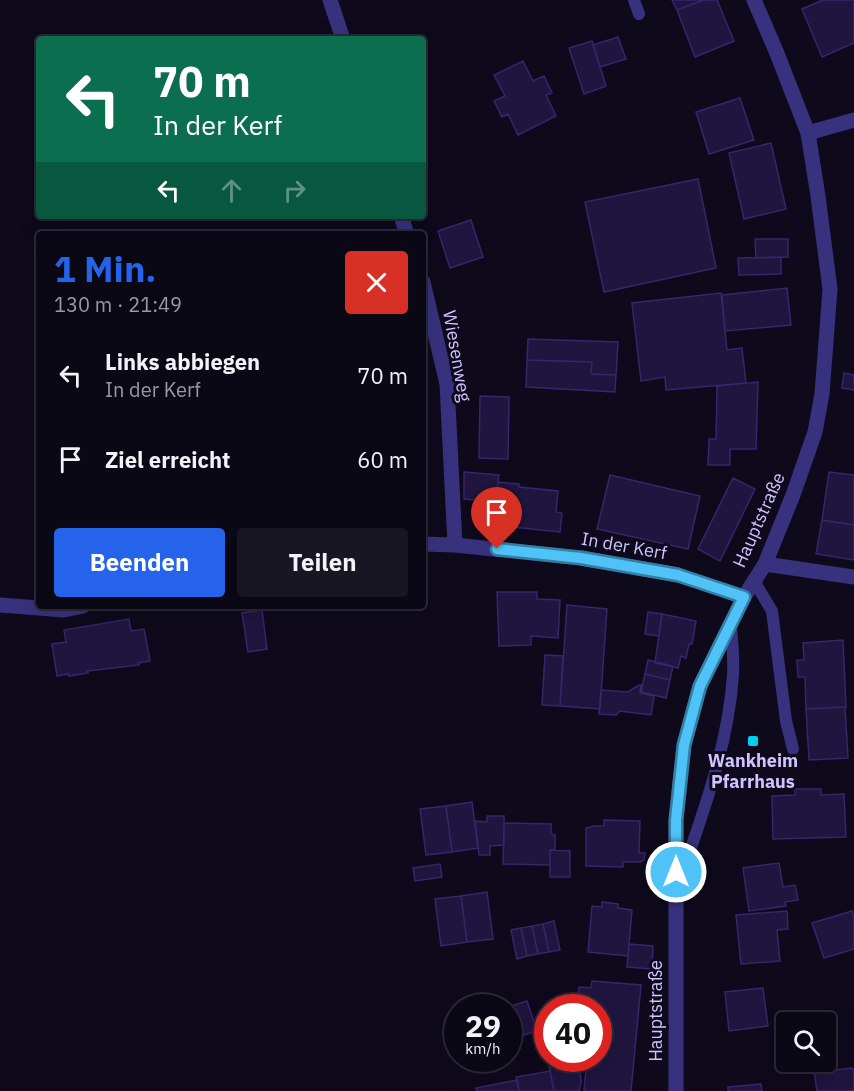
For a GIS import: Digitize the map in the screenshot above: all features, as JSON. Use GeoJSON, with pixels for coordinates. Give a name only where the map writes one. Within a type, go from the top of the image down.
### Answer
{"type":"FeatureCollection","features":[{"type":"Feature","properties":{"kind":"street"},"geometry":{"type":"LineString","coordinates":[[330,0],[342,36]]}},
{"type":"Feature","properties":{"kind":"street","name":"Hauptstraße"},"geometry":{"type":"LineString","coordinates":[[676,1091],[676,820],[684,745],[700,686],[744,597],[765,564],[794,495],[815,432],[822,394],[830,289],[808,133],[754,0]]}},
{"type":"Feature","properties":{"kind":"street"},"geometry":{"type":"LineString","coordinates":[[808,133],[854,120]]}},
{"type":"Feature","properties":{"kind":"street","name":"Wiesenweg"},"geometry":{"type":"LineString","coordinates":[[426,295],[447,384],[455,545]]}},
{"type":"Feature","properties":{"kind":"street","name":"In der Kerf"},"geometry":{"type":"LineString","coordinates":[[426,544],[581,558],[678,575],[744,597]]}},
{"type":"Feature","properties":{"kind":"street"},"geometry":{"type":"LineString","coordinates":[[765,564],[854,577]]}},
{"type":"Feature","properties":{"kind":"street"},"geometry":{"type":"LineString","coordinates":[[0,605],[36,608]]}},
{"type":"Feature","properties":{"kind":"street"},"geometry":{"type":"LineString","coordinates":[[51,609],[69,609]]}},
{"type":"Feature","properties":{"kind":"lane"},"geometry":{"type":"LineString","coordinates":[[634,0],[639,14]]}},
{"type":"Feature","properties":{"kind":"lane"},"geometry":{"type":"LineString","coordinates":[[754,581],[772,611],[786,721],[793,749]]}},
{"type":"Feature","properties":{"kind":"lane"},"geometry":{"type":"LineString","coordinates":[[675,893],[712,786],[723,741],[733,674],[731,625]]}},
{"type":"Feature","properties":{"kind":"building"},"geometry":{"type":"Polygon","coordinates":[[[672,0],[704,0],[677,10],[672,0]]]}},
{"type":"Feature","properties":{"kind":"building"},"geometry":{"type":"Polygon","coordinates":[[[704,0],[717,0],[734,41],[695,57],[677,10],[704,0]]]}},
{"type":"Feature","properties":{"kind":"building"},"geometry":{"type":"Polygon","coordinates":[[[823,0],[854,0],[854,43],[822,57],[802,9],[823,0]]]}},
{"type":"Feature","properties":{"kind":"building"},"geometry":{"type":"Polygon","coordinates":[[[618,37],[626,59],[600,67],[593,45],[618,37]]]}},
{"type":"Feature","properties":{"kind":"building"},"geometry":{"type":"Polygon","coordinates":[[[592,41],[606,86],[584,94],[569,48],[592,41]]]}},
{"type":"Feature","properties":{"kind":"building"},"geometry":{"type":"Polygon","coordinates":[[[523,61],[533,81],[544,76],[552,93],[546,95],[556,116],[518,135],[508,114],[502,117],[494,101],[505,96],[494,75],[523,61]]]}},
{"type":"Feature","properties":{"kind":"building"},"geometry":{"type":"Polygon","coordinates":[[[740,98],[754,140],[709,154],[696,112],[740,98]]]}},
{"type":"Feature","properties":{"kind":"building"},"geometry":{"type":"Polygon","coordinates":[[[771,143],[786,209],[744,219],[729,153],[771,143]]]}},
{"type":"Feature","properties":{"kind":"building"},"geometry":{"type":"Polygon","coordinates":[[[698,179],[716,268],[604,292],[585,202],[698,179]]]}},
{"type":"Feature","properties":{"kind":"building"},"geometry":{"type":"Polygon","coordinates":[[[471,220],[483,257],[450,268],[438,231],[471,220]]]}},
{"type":"Feature","properties":{"kind":"building"},"geometry":{"type":"Polygon","coordinates":[[[755,239],[788,239],[788,257],[756,258],[755,239]]]}},
{"type":"Feature","properties":{"kind":"building"},"geometry":{"type":"Polygon","coordinates":[[[781,257],[781,274],[739,275],[738,258],[781,257]]]}},
{"type":"Feature","properties":{"kind":"building"},"geometry":{"type":"Polygon","coordinates":[[[787,288],[791,325],[725,331],[722,295],[787,288]]]}},
{"type":"Feature","properties":{"kind":"building"},"geometry":{"type":"Polygon","coordinates":[[[721,293],[727,350],[742,348],[746,383],[666,390],[665,377],[641,381],[632,303],[721,293]]]}},
{"type":"Feature","properties":{"kind":"building"},"geometry":{"type":"Polygon","coordinates":[[[528,339],[618,342],[616,375],[591,374],[592,362],[527,360],[528,339]]]}},
{"type":"Feature","properties":{"kind":"building"},"geometry":{"type":"Polygon","coordinates":[[[527,360],[592,362],[591,374],[616,375],[615,392],[526,387],[527,360]]]}},
{"type":"Feature","properties":{"kind":"building"},"geometry":{"type":"Polygon","coordinates":[[[844,373],[854,375],[854,390],[842,388],[844,373]]]}},
{"type":"Feature","properties":{"kind":"building"},"geometry":{"type":"Polygon","coordinates":[[[758,382],[756,449],[730,449],[730,465],[708,465],[709,439],[716,439],[717,386],[758,382]]]}},
{"type":"Feature","properties":{"kind":"building"},"geometry":{"type":"Polygon","coordinates":[[[480,396],[509,397],[508,459],[479,458],[480,396]]]}},
{"type":"Feature","properties":{"kind":"building"},"geometry":{"type":"Polygon","coordinates":[[[464,472],[499,475],[497,493],[490,492],[489,501],[464,499],[464,472]]]}},
{"type":"Feature","properties":{"kind":"building"},"geometry":{"type":"Polygon","coordinates":[[[829,472],[854,475],[854,525],[822,520],[829,472]]]}},
{"type":"Feature","properties":{"kind":"building"},"geometry":{"type":"Polygon","coordinates":[[[610,475],[700,496],[688,549],[597,529],[610,475]]]}},
{"type":"Feature","properties":{"kind":"building"},"geometry":{"type":"Polygon","coordinates":[[[733,478],[755,489],[720,561],[698,549],[733,478]]]}},
{"type":"Feature","properties":{"kind":"building"},"geometry":{"type":"Polygon","coordinates":[[[498,482],[519,484],[519,487],[558,491],[556,512],[562,513],[560,532],[513,527],[513,523],[495,521],[498,482]]]}},
{"type":"Feature","properties":{"kind":"building"},"geometry":{"type":"Polygon","coordinates":[[[822,520],[854,525],[854,560],[816,554],[822,520]]]}},
{"type":"Feature","properties":{"kind":"building"},"geometry":{"type":"Polygon","coordinates":[[[497,592],[537,592],[537,599],[560,600],[558,638],[531,636],[531,645],[499,646],[497,592]]]}},
{"type":"Feature","properties":{"kind":"building"},"geometry":{"type":"Polygon","coordinates":[[[567,605],[607,609],[600,709],[560,706],[567,605]]]}},
{"type":"Feature","properties":{"kind":"building"},"geometry":{"type":"Polygon","coordinates":[[[262,610],[267,649],[248,652],[242,613],[262,610]]]}},
{"type":"Feature","properties":{"kind":"building"},"geometry":{"type":"Polygon","coordinates":[[[648,612],[662,614],[659,636],[645,634],[648,612]]]}},
{"type":"Feature","properties":{"kind":"building"},"geometry":{"type":"Polygon","coordinates":[[[662,614],[696,621],[692,644],[689,644],[686,658],[681,656],[678,668],[655,663],[662,614]]]}},
{"type":"Feature","properties":{"kind":"building"},"geometry":{"type":"Polygon","coordinates":[[[129,619],[131,631],[144,629],[150,661],[138,663],[139,665],[57,676],[52,644],[66,642],[64,630],[129,619]]]}},
{"type":"Feature","properties":{"kind":"building"},"geometry":{"type":"Polygon","coordinates":[[[843,640],[846,707],[806,709],[805,677],[798,677],[797,660],[804,660],[803,643],[843,640]]]}},
{"type":"Feature","properties":{"kind":"building"},"geometry":{"type":"Polygon","coordinates":[[[545,655],[563,656],[560,706],[542,705],[545,655]]]}},
{"type":"Feature","properties":{"kind":"building"},"geometry":{"type":"Polygon","coordinates":[[[648,660],[673,666],[670,680],[645,674],[648,660]]]}},
{"type":"Feature","properties":{"kind":"building"},"geometry":{"type":"Polygon","coordinates":[[[645,674],[670,680],[666,698],[641,692],[645,674]]]}},
{"type":"Feature","properties":{"kind":"building"},"geometry":{"type":"Polygon","coordinates":[[[641,685],[640,693],[654,696],[651,715],[620,711],[616,715],[599,714],[601,690],[628,692],[641,685]]]}},
{"type":"Feature","properties":{"kind":"building"},"geometry":{"type":"Polygon","coordinates":[[[845,707],[848,758],[809,760],[806,709],[845,707]]]}},
{"type":"Feature","properties":{"kind":"building"},"geometry":{"type":"Polygon","coordinates":[[[795,789],[821,789],[821,795],[844,794],[846,837],[773,839],[772,796],[795,795],[795,789]]]}},
{"type":"Feature","properties":{"kind":"building"},"geometry":{"type":"Polygon","coordinates":[[[472,802],[478,848],[452,852],[446,806],[472,802]]]}},
{"type":"Feature","properties":{"kind":"building"},"geometry":{"type":"Polygon","coordinates":[[[446,806],[452,852],[426,855],[420,809],[446,806]]]}},
{"type":"Feature","properties":{"kind":"building"},"geometry":{"type":"Polygon","coordinates":[[[487,816],[504,816],[504,845],[490,846],[490,855],[479,855],[475,821],[487,822],[487,816]]]}},
{"type":"Feature","properties":{"kind":"building"},"geometry":{"type":"Polygon","coordinates":[[[604,820],[640,821],[639,853],[645,853],[644,860],[623,862],[623,867],[586,866],[586,828],[604,826],[604,820]]]}},
{"type":"Feature","properties":{"kind":"building"},"geometry":{"type":"Polygon","coordinates":[[[504,823],[551,824],[551,834],[555,835],[555,850],[550,850],[550,865],[503,864],[504,823]]]}},
{"type":"Feature","properties":{"kind":"building"},"geometry":{"type":"Polygon","coordinates":[[[550,850],[570,851],[570,877],[550,877],[550,850]]]}},
{"type":"Feature","properties":{"kind":"building"},"geometry":{"type":"Polygon","coordinates":[[[779,863],[783,887],[795,885],[798,900],[785,902],[786,906],[749,911],[743,868],[779,863]]]}},
{"type":"Feature","properties":{"kind":"building"},"geometry":{"type":"Polygon","coordinates":[[[440,864],[442,877],[415,881],[413,868],[440,864]]]}},
{"type":"Feature","properties":{"kind":"building"},"geometry":{"type":"Polygon","coordinates":[[[487,892],[493,939],[467,942],[461,896],[487,892]]]}},
{"type":"Feature","properties":{"kind":"building"},"geometry":{"type":"Polygon","coordinates":[[[461,896],[467,942],[441,946],[435,899],[461,896]]]}},
{"type":"Feature","properties":{"kind":"building"},"geometry":{"type":"Polygon","coordinates":[[[602,902],[618,904],[618,908],[632,910],[628,956],[588,952],[592,906],[602,907],[602,902]]]}},
{"type":"Feature","properties":{"kind":"building"},"geometry":{"type":"Polygon","coordinates":[[[787,911],[788,929],[777,930],[780,961],[741,964],[736,915],[787,911]]]}},
{"type":"Feature","properties":{"kind":"building"},"geometry":{"type":"Polygon","coordinates":[[[852,911],[854,949],[824,958],[812,923],[852,911]]]}},
{"type":"Feature","properties":{"kind":"building"},"geometry":{"type":"Polygon","coordinates":[[[554,921],[560,950],[549,952],[543,924],[554,921]]]}},
{"type":"Feature","properties":{"kind":"building"},"geometry":{"type":"Polygon","coordinates":[[[543,924],[549,952],[538,954],[532,926],[543,924]]]}},
{"type":"Feature","properties":{"kind":"building"},"geometry":{"type":"Polygon","coordinates":[[[532,926],[538,954],[527,956],[521,928],[532,926]]]}},
{"type":"Feature","properties":{"kind":"building"},"geometry":{"type":"Polygon","coordinates":[[[521,928],[527,956],[517,959],[511,930],[521,928]]]}},
{"type":"Feature","properties":{"kind":"building"},"geometry":{"type":"Polygon","coordinates":[[[629,944],[653,946],[652,969],[627,967],[629,944]]]}},
{"type":"Feature","properties":{"kind":"building"},"geometry":{"type":"Polygon","coordinates":[[[592,981],[641,985],[631,1091],[584,1091],[586,1072],[612,1072],[612,994],[578,994],[579,987],[591,988],[592,981]]]}},
{"type":"Feature","properties":{"kind":"building"},"geometry":{"type":"Polygon","coordinates":[[[763,988],[768,1026],[729,1031],[725,992],[763,988]]]}},
{"type":"Feature","properties":{"kind":"building"},"geometry":{"type":"Polygon","coordinates":[[[527,1001],[534,1022],[534,1032],[522,1036],[522,1003],[527,1001]]]}},
{"type":"Feature","properties":{"kind":"building"},"geometry":{"type":"Polygon","coordinates":[[[851,1068],[854,1070],[854,1091],[817,1091],[814,1072],[836,1072],[836,1070],[851,1068]]]}},
{"type":"Feature","properties":{"kind":"building"},"geometry":{"type":"Polygon","coordinates":[[[550,1072],[580,1072],[579,1091],[554,1091],[550,1072]]]}},
{"type":"Feature","properties":{"kind":"building"},"geometry":{"type":"Polygon","coordinates":[[[550,1072],[554,1091],[519,1091],[516,1077],[550,1072]]]}},
{"type":"Feature","properties":{"kind":"building"},"geometry":{"type":"Polygon","coordinates":[[[517,1080],[519,1091],[477,1091],[476,1088],[517,1080]]]}},
{"type":"Feature","properties":{"kind":"building"},"geometry":{"type":"Polygon","coordinates":[[[761,1084],[762,1091],[728,1091],[728,1087],[761,1084]]]}},
{"type":"Feature","properties":{"kind":"place","name":"Wankheim Pfarrhaus"},"geometry":{"type":"Point","coordinates":[753,741]}},
{"type":"Feature","properties":{"kind":"route"},"geometry":{"type":"LineString","coordinates":[[497,549],[581,558],[678,575],[744,597],[700,686],[684,745],[676,820],[676,872]]}}]}
